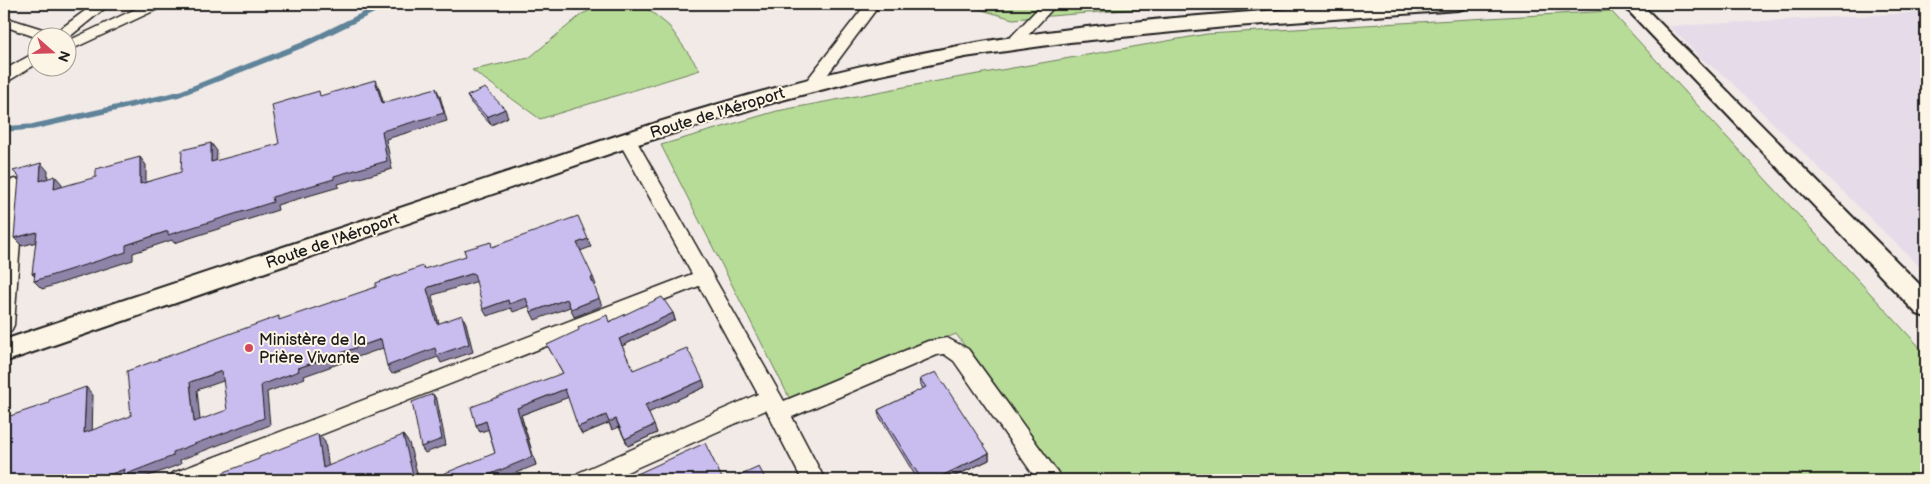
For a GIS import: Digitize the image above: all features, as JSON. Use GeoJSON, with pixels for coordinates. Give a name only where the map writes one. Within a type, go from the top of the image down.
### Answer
{"type":"FeatureCollection","features":[{"type":"Feature","properties":{"kind":"main road","name":"Route de l'Aéroport"},"geometry":{"type":"LineString","coordinates":[[4,351],[628,140],[725,108],[813,83],[906,62],[1012,43],[1215,21],[1458,4]]}},
{"type":"Feature","properties":{"kind":"street"},"geometry":{"type":"LineString","coordinates":[[70,28],[103,4]]}},
{"type":"Feature","properties":{"kind":"street"},"geometry":{"type":"LineString","coordinates":[[78,43],[156,4]]}},
{"type":"Feature","properties":{"kind":"street"},"geometry":{"type":"LineString","coordinates":[[813,83],[873,4]]}},
{"type":"Feature","properties":{"kind":"street"},"geometry":{"type":"LineString","coordinates":[[1012,43],[1050,4]]}},
{"type":"Feature","properties":{"kind":"street"},"geometry":{"type":"LineString","coordinates":[[1631,4],[1926,307]]}},
{"type":"Feature","properties":{"kind":"street"},"geometry":{"type":"LineString","coordinates":[[4,21],[28,29]]}},
{"type":"Feature","properties":{"kind":"street"},"geometry":{"type":"LineString","coordinates":[[4,78],[28,62]]}},
{"type":"Feature","properties":{"kind":"street"},"geometry":{"type":"LineString","coordinates":[[4,78],[28,67]]}},
{"type":"Feature","properties":{"kind":"street"},"geometry":{"type":"LineString","coordinates":[[628,140],[814,480]]}},
{"type":"Feature","properties":{"kind":"street"},"geometry":{"type":"LineString","coordinates":[[4,325],[15,185]]}},
{"type":"Feature","properties":{"kind":"street"},"geometry":{"type":"LineString","coordinates":[[181,480],[704,277]]}},
{"type":"Feature","properties":{"kind":"street"},"geometry":{"type":"LineString","coordinates":[[586,480],[775,406],[935,347],[947,346],[962,356],[1050,480]]}},
{"type":"Feature","properties":{"kind":"shaded area"},"geometry":{"type":"Polygon","coordinates":[[[1926,12],[1926,273],[1727,78],[1704,61],[1669,26],[1926,12]]]}},
{"type":"Feature","properties":{"kind":"green space"},"geometry":{"type":"Polygon","coordinates":[[[604,4],[642,4],[669,26],[700,70],[540,119],[472,70],[529,58],[582,14],[604,4]]]}},
{"type":"Feature","properties":{"kind":"green space"},"geometry":{"type":"Polygon","coordinates":[[[961,4],[1200,4],[1013,19],[961,4]]]}},
{"type":"Feature","properties":{"kind":"green space"},"geometry":{"type":"Polygon","coordinates":[[[1611,11],[1926,354],[1926,480],[1064,480],[956,334],[791,401],[661,145],[777,111],[1207,34],[1611,11]]]}},
{"type":"Feature","properties":{"kind":"building"},"geometry":{"type":"Polygon","coordinates":[[[375,80],[382,103],[436,88],[444,113],[382,131],[387,161],[334,176],[334,179],[272,197],[273,202],[168,235],[168,231],[126,245],[126,252],[34,281],[35,272],[32,274],[37,232],[14,238],[19,177],[13,171],[41,163],[40,181],[55,176],[54,189],[96,177],[96,169],[140,157],[140,184],[181,172],[182,150],[211,143],[211,162],[279,144],[272,105],[319,91],[320,96],[375,80]]]}},
{"type":"Feature","properties":{"kind":"building"},"geometry":{"type":"Polygon","coordinates":[[[485,88],[505,109],[487,117],[467,96],[485,88]]]}},
{"type":"Feature","properties":{"kind":"building"},"geometry":{"type":"Polygon","coordinates":[[[578,216],[588,239],[577,243],[593,277],[591,278],[599,298],[571,309],[567,299],[531,312],[526,298],[509,304],[508,300],[483,309],[474,273],[427,289],[437,324],[462,315],[469,344],[437,355],[435,348],[387,366],[381,339],[298,368],[299,371],[261,385],[264,418],[173,452],[173,456],[124,475],[125,469],[94,480],[4,480],[4,418],[49,403],[49,400],[86,387],[84,433],[131,416],[127,371],[279,316],[279,320],[376,287],[376,283],[423,266],[424,269],[466,256],[464,250],[491,242],[492,247],[578,216]],[[222,371],[190,382],[194,422],[227,410],[222,371]]]}},
{"type":"Feature","properties":{"kind":"building"},"geometry":{"type":"Polygon","coordinates":[[[662,297],[673,313],[619,339],[633,370],[687,348],[703,380],[645,405],[654,425],[625,439],[616,419],[609,422],[606,415],[578,427],[565,389],[517,408],[532,457],[486,476],[487,480],[428,480],[495,453],[486,421],[476,425],[471,407],[563,373],[547,345],[579,330],[578,327],[607,315],[609,322],[662,297]]]}},
{"type":"Feature","properties":{"kind":"building"},"geometry":{"type":"Polygon","coordinates":[[[936,372],[989,453],[933,480],[922,480],[878,410],[926,387],[920,379],[936,372]]]}},
{"type":"Feature","properties":{"kind":"building"},"geometry":{"type":"Polygon","coordinates":[[[433,394],[442,439],[421,447],[412,402],[433,394]]]}},
{"type":"Feature","properties":{"kind":"building"},"geometry":{"type":"Polygon","coordinates":[[[318,434],[323,468],[403,435],[413,475],[400,480],[203,480],[259,459],[259,457],[318,434]]]}},
{"type":"Feature","properties":{"kind":"building"},"geometry":{"type":"Polygon","coordinates":[[[705,443],[723,480],[624,480],[705,443]]]}},
{"type":"Feature","properties":{"kind":"building"},"geometry":{"type":"Polygon","coordinates":[[[759,467],[766,480],[730,480],[759,467]]]}},
{"type":"Feature","properties":{"kind":"waterway"},"geometry":{"type":"LineString","coordinates":[[4,129],[32,127],[179,94],[305,44],[386,4]]}},
{"type":"Feature","properties":{"kind":"place","name":"Ministère de la Prière Vivante"},"geometry":{"type":"Point","coordinates":[249,348]}}]}
